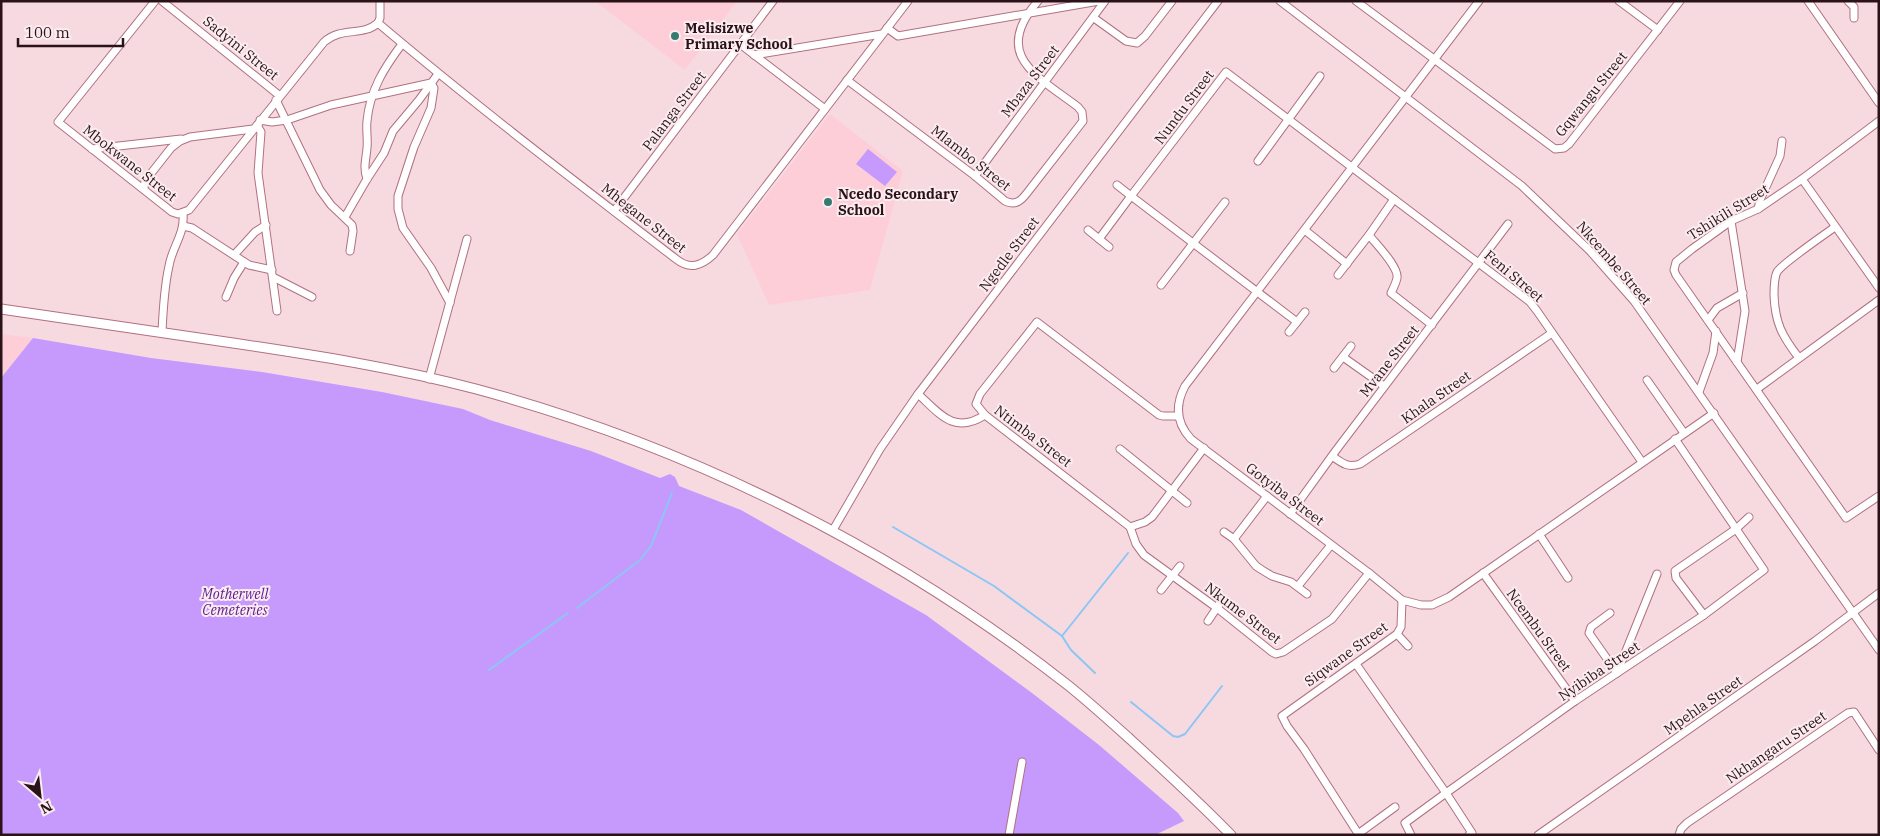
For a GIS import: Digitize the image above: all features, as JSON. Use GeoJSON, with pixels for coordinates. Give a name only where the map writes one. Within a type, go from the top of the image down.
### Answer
{"type":"FeatureCollection","features":[{"type":"Feature","properties":{"kind":"main road"},"geometry":{"type":"LineString","coordinates":[[1,309],[340,360],[429,379],[542,408],[630,438],[710,470],[833,530],[904,572],[983,623],[1031,657],[1101,714],[1185,789],[1231,835]]}},
{"type":"Feature","properties":{"kind":"street","name":"Mbokwane Street"},"geometry":{"type":"LineString","coordinates":[[155,1],[58,122],[176,214],[183,214],[189,210],[328,38],[338,33],[367,29],[378,23]]}},
{"type":"Feature","properties":{"kind":"street","name":"Sadyini Street"},"geometry":{"type":"LineString","coordinates":[[162,1],[278,98]]}},
{"type":"Feature","properties":{"kind":"street"},"geometry":{"type":"LineString","coordinates":[[378,23],[380,18],[380,1]]}},
{"type":"Feature","properties":{"kind":"street","name":"Palanga Street"},"geometry":{"type":"LineString","coordinates":[[614,211],[773,1]]}},
{"type":"Feature","properties":{"kind":"street","name":"Mhegane Street"},"geometry":{"type":"LineString","coordinates":[[378,23],[438,74],[681,263],[688,266],[701,264],[713,255],[908,1]]}},
{"type":"Feature","properties":{"kind":"street","name":"Mlambo Street"},"geometry":{"type":"LineString","coordinates":[[847,80],[975,176],[1005,201],[1010,204],[1018,202],[1082,121],[1082,112],[1078,107],[1028,68],[1022,59],[1018,37],[1020,29],[1027,14],[1038,1]]}},
{"type":"Feature","properties":{"kind":"street"},"geometry":{"type":"LineString","coordinates":[[754,55],[884,31],[898,36],[1100,1]]}},
{"type":"Feature","properties":{"kind":"street","name":"Mbaza Street"},"geometry":{"type":"LineString","coordinates":[[975,176],[1094,18],[1104,1]]}},
{"type":"Feature","properties":{"kind":"street"},"geometry":{"type":"LineString","coordinates":[[1094,18],[1126,42],[1137,43],[1145,36],[1172,1]]}},
{"type":"Feature","properties":{"kind":"street","name":"Ngedle Street"},"geometry":{"type":"LineString","coordinates":[[833,530],[880,449],[918,394],[1218,1]]}},
{"type":"Feature","properties":{"kind":"street","name":"Nkcembe Street"},"geometry":{"type":"LineString","coordinates":[[1280,1],[1522,186],[1584,245],[1634,301],[1879,650]]}},
{"type":"Feature","properties":{"kind":"street"},"geometry":{"type":"LineString","coordinates":[[1356,1],[1434,59]]}},
{"type":"Feature","properties":{"kind":"street"},"geometry":{"type":"LineString","coordinates":[[1178,416],[1178,403],[1185,386],[1306,231],[1479,1]]}},
{"type":"Feature","properties":{"kind":"street"},"geometry":{"type":"LineString","coordinates":[[1618,1],[1658,30]]}},
{"type":"Feature","properties":{"kind":"street","name":"Gqwangu Street"},"geometry":{"type":"LineString","coordinates":[[1434,59],[1550,147],[1559,149],[1569,144],[1680,1]]}},
{"type":"Feature","properties":{"kind":"street"},"geometry":{"type":"LineString","coordinates":[[1808,1],[1879,103]]}},
{"type":"Feature","properties":{"kind":"street"},"geometry":{"type":"LineString","coordinates":[[1848,1],[1854,8],[1854,18]]}},
{"type":"Feature","properties":{"kind":"street"},"geometry":{"type":"LineString","coordinates":[[367,179],[364,170],[367,147],[367,122],[371,96],[378,78],[402,44]]}},
{"type":"Feature","properties":{"kind":"street"},"geometry":{"type":"LineString","coordinates":[[740,44],[825,109]]}},
{"type":"Feature","properties":{"kind":"street","name":"Nundu Street"},"geometry":{"type":"LineString","coordinates":[[1099,239],[1226,72],[1354,167]]}},
{"type":"Feature","properties":{"kind":"street"},"geometry":{"type":"LineString","coordinates":[[345,217],[384,154],[393,131],[438,74]]}},
{"type":"Feature","properties":{"kind":"street"},"geometry":{"type":"LineString","coordinates":[[1258,161],[1320,76]]}},
{"type":"Feature","properties":{"kind":"street"},"geometry":{"type":"LineString","coordinates":[[92,149],[184,139],[287,120],[331,105],[431,83]]}},
{"type":"Feature","properties":{"kind":"street"},"geometry":{"type":"LineString","coordinates":[[431,83],[434,88],[431,108],[414,147],[398,196],[398,209],[403,228],[431,268],[450,303]]}},
{"type":"Feature","properties":{"kind":"street"},"geometry":{"type":"LineString","coordinates":[[278,98],[320,190],[331,205],[352,225],[350,251]]}},
{"type":"Feature","properties":{"kind":"street","name":"Tshikili Street"},"geometry":{"type":"LineString","coordinates":[[1879,121],[1802,179],[1758,209],[1731,221],[1679,259],[1675,266],[1676,275],[1846,518],[1879,496]]}},
{"type":"Feature","properties":{"kind":"street"},"geometry":{"type":"LineString","coordinates":[[257,125],[261,132],[258,173],[277,311]]}},
{"type":"Feature","properties":{"kind":"street"},"geometry":{"type":"LineString","coordinates":[[144,188],[145,181],[171,148],[184,139]]}},
{"type":"Feature","properties":{"kind":"street"},"geometry":{"type":"LineString","coordinates":[[1758,209],[1760,200],[1780,156],[1782,141]]}},
{"type":"Feature","properties":{"kind":"street","name":"Feni Street"},"geometry":{"type":"LineString","coordinates":[[1354,167],[1530,302],[1642,462]]}},
{"type":"Feature","properties":{"kind":"street"},"geometry":{"type":"LineString","coordinates":[[1802,179],[1879,288]]}},
{"type":"Feature","properties":{"kind":"street"},"geometry":{"type":"LineString","coordinates":[[1117,185],[1297,322]]}},
{"type":"Feature","properties":{"kind":"street"},"geometry":{"type":"LineString","coordinates":[[1338,275],[1369,236],[1394,199]]}},
{"type":"Feature","properties":{"kind":"street"},"geometry":{"type":"LineString","coordinates":[[1161,285],[1224,202]]}},
{"type":"Feature","properties":{"kind":"street"},"geometry":{"type":"LineString","coordinates":[[162,332],[163,306],[169,265],[173,249],[181,235],[183,214]]}},
{"type":"Feature","properties":{"kind":"street"},"geometry":{"type":"LineString","coordinates":[[1731,221],[1745,311],[1737,362]]}},
{"type":"Feature","properties":{"kind":"street","name":"Mvane Street"},"geometry":{"type":"LineString","coordinates":[[1290,514],[1384,386],[1508,224]]}},
{"type":"Feature","properties":{"kind":"street"},"geometry":{"type":"LineString","coordinates":[[234,255],[243,244],[266,225]]}},
{"type":"Feature","properties":{"kind":"street"},"geometry":{"type":"LineString","coordinates":[[183,226],[192,228],[244,262],[272,274],[312,297]]}},
{"type":"Feature","properties":{"kind":"street"},"geometry":{"type":"LineString","coordinates":[[1799,358],[1786,340],[1778,323],[1775,304],[1775,279],[1781,267],[1835,227]]}},
{"type":"Feature","properties":{"kind":"street"},"geometry":{"type":"LineString","coordinates":[[1088,230],[1109,246]]}},
{"type":"Feature","properties":{"kind":"street"},"geometry":{"type":"LineString","coordinates":[[1306,231],[1348,264]]}},
{"type":"Feature","properties":{"kind":"street"},"geometry":{"type":"LineString","coordinates":[[1369,236],[1394,266],[1397,278],[1391,293],[1432,325]]}},
{"type":"Feature","properties":{"kind":"street"},"geometry":{"type":"LineString","coordinates":[[429,379],[467,239]]}},
{"type":"Feature","properties":{"kind":"street"},"geometry":{"type":"LineString","coordinates":[[226,296],[244,262]]}},
{"type":"Feature","properties":{"kind":"street"},"geometry":{"type":"LineString","coordinates":[[1708,320],[1717,308],[1743,293]]}},
{"type":"Feature","properties":{"kind":"street"},"geometry":{"type":"LineString","coordinates":[[1756,390],[1879,300]]}},
{"type":"Feature","properties":{"kind":"street"},"geometry":{"type":"LineString","coordinates":[[1289,332],[1305,312]]}},
{"type":"Feature","properties":{"kind":"street","name":"Ntimba Street"},"geometry":{"type":"LineString","coordinates":[[1130,527],[985,415],[978,408],[976,400],[1037,322],[1159,415],[1178,416]]}},
{"type":"Feature","properties":{"kind":"street"},"geometry":{"type":"LineString","coordinates":[[1699,392],[1713,353],[1716,331]]}},
{"type":"Feature","properties":{"kind":"street","name":"Khala Street"},"geometry":{"type":"LineString","coordinates":[[1332,456],[1345,465],[1353,466],[1367,460],[1552,333]]}},
{"type":"Feature","properties":{"kind":"street"},"geometry":{"type":"LineString","coordinates":[[1334,368],[1351,346]]}},
{"type":"Feature","properties":{"kind":"street"},"geometry":{"type":"LineString","coordinates":[[1343,357],[1384,386]]}},
{"type":"Feature","properties":{"kind":"street"},"geometry":{"type":"LineString","coordinates":[[1648,380],[1684,433]]}},
{"type":"Feature","properties":{"kind":"street"},"geometry":{"type":"LineString","coordinates":[[918,394],[942,416],[959,424],[972,422],[985,415]]}},
{"type":"Feature","properties":{"kind":"street","name":"Gotyiba Street"},"geometry":{"type":"LineString","coordinates":[[1178,416],[1184,432],[1402,600],[1421,605],[1432,605],[1449,597],[1714,413]]}},
{"type":"Feature","properties":{"kind":"street","name":"Nyibiba Street"},"geometry":{"type":"LineString","coordinates":[[1411,835],[1405,823],[1575,701],[1704,615],[1764,570],[1675,439]]}},
{"type":"Feature","properties":{"kind":"street"},"geometry":{"type":"LineString","coordinates":[[1130,527],[1149,520],[1204,448]]}},
{"type":"Feature","properties":{"kind":"street"},"geometry":{"type":"LineString","coordinates":[[1120,449],[1186,503]]}},
{"type":"Feature","properties":{"kind":"street"},"geometry":{"type":"LineString","coordinates":[[1234,539],[1267,496]]}},
{"type":"Feature","properties":{"kind":"street"},"geometry":{"type":"LineString","coordinates":[[1704,615],[1676,578],[1675,571],[1736,529],[1749,517]]}},
{"type":"Feature","properties":{"kind":"street","name":"Nkume Street"},"geometry":{"type":"LineString","coordinates":[[1130,527],[1141,552],[1217,608],[1272,652],[1279,653],[1332,619],[1368,573]]}},
{"type":"Feature","properties":{"kind":"street"},"geometry":{"type":"LineString","coordinates":[[1224,532],[1234,539],[1256,566],[1298,586],[1307,594]]}},
{"type":"Feature","properties":{"kind":"street"},"geometry":{"type":"LineString","coordinates":[[1539,534],[1568,578]]}},
{"type":"Feature","properties":{"kind":"street"},"geometry":{"type":"LineString","coordinates":[[1298,586],[1330,544]]}},
{"type":"Feature","properties":{"kind":"street"},"geometry":{"type":"LineString","coordinates":[[1160,590],[1180,566]]}},
{"type":"Feature","properties":{"kind":"street","name":"Ncembu Street"},"geometry":{"type":"LineString","coordinates":[[1483,573],[1575,701]]}},
{"type":"Feature","properties":{"kind":"street"},"geometry":{"type":"LineString","coordinates":[[1617,673],[1657,574]]}},
{"type":"Feature","properties":{"kind":"street","name":"Mpehla Street"},"geometry":{"type":"LineString","coordinates":[[1538,835],[1854,613],[1879,593]]}},
{"type":"Feature","properties":{"kind":"street"},"geometry":{"type":"LineString","coordinates":[[1208,621],[1222,600]]}},
{"type":"Feature","properties":{"kind":"street","name":"Siqwane Street"},"geometry":{"type":"LineString","coordinates":[[1358,834],[1282,716],[1397,634],[1401,628],[1402,600]]}},
{"type":"Feature","properties":{"kind":"street"},"geometry":{"type":"LineString","coordinates":[[1610,613],[1592,627],[1589,633],[1617,673]]}},
{"type":"Feature","properties":{"kind":"street"},"geometry":{"type":"LineString","coordinates":[[1397,634],[1408,646]]}},
{"type":"Feature","properties":{"kind":"street"},"geometry":{"type":"LineString","coordinates":[[1356,664],[1446,793],[1472,833],[1470,835]]}},
{"type":"Feature","properties":{"kind":"street","name":"Nkhangaru Street"},"geometry":{"type":"LineString","coordinates":[[1679,835],[1681,829],[1687,823],[1851,712],[1854,712],[1879,750]]}},
{"type":"Feature","properties":{"kind":"street"},"geometry":{"type":"LineString","coordinates":[[1009,835],[1022,762]]}},
{"type":"Feature","properties":{"kind":"street"},"geometry":{"type":"LineString","coordinates":[[1358,834],[1395,807]]}},
{"type":"Feature","properties":{"kind":"shaded area","name":"Melisizwe Primary School"},"geometry":{"type":"Polygon","coordinates":[[[595,1],[737,1],[685,70],[595,1]]]}},
{"type":"Feature","properties":{"kind":"shaded area","name":"Ncedo Secondary School"},"geometry":{"type":"Polygon","coordinates":[[[830,114],[903,171],[870,290],[769,305],[737,234],[830,114]]]}},
{"type":"Feature","properties":{"kind":"shaded area"},"geometry":{"type":"Polygon","coordinates":[[[1,334],[33,338],[1,378],[1,334]]]}},
{"type":"Feature","properties":{"kind":"green space"},"geometry":{"type":"Polygon","coordinates":[[[868,149],[897,172],[885,186],[856,164],[868,149]]]}},
{"type":"Feature","properties":{"kind":"green space","name":"Motherwell Cemeteries"},"geometry":{"type":"Polygon","coordinates":[[[33,338],[151,358],[262,372],[382,392],[463,409],[490,420],[591,451],[660,478],[670,474],[675,477],[679,486],[741,510],[926,615],[1099,745],[1178,813],[1184,821],[1155,835],[1,835],[1,378],[33,338]]]}},
{"type":"Feature","properties":{"kind":"waterway"},"geometry":{"type":"LineString","coordinates":[[577,608],[640,560],[651,546],[672,493]]}},
{"type":"Feature","properties":{"kind":"waterway"},"geometry":{"type":"LineString","coordinates":[[893,527],[994,586],[1062,636],[1128,553]]}},
{"type":"Feature","properties":{"kind":"waterway"},"geometry":{"type":"LineString","coordinates":[[489,670],[568,613]]}},
{"type":"Feature","properties":{"kind":"waterway"},"geometry":{"type":"LineString","coordinates":[[1062,636],[1071,650],[1095,673]]}},
{"type":"Feature","properties":{"kind":"waterway"},"geometry":{"type":"LineString","coordinates":[[1131,702],[1173,736],[1178,737],[1185,734],[1222,686]]}},
{"type":"Feature","properties":{"kind":"place","name":"Melisizwe Primary School"},"geometry":{"type":"Point","coordinates":[675,36]}},
{"type":"Feature","properties":{"kind":"place","name":"Ncedo Secondary School"},"geometry":{"type":"Point","coordinates":[828,202]}}]}
